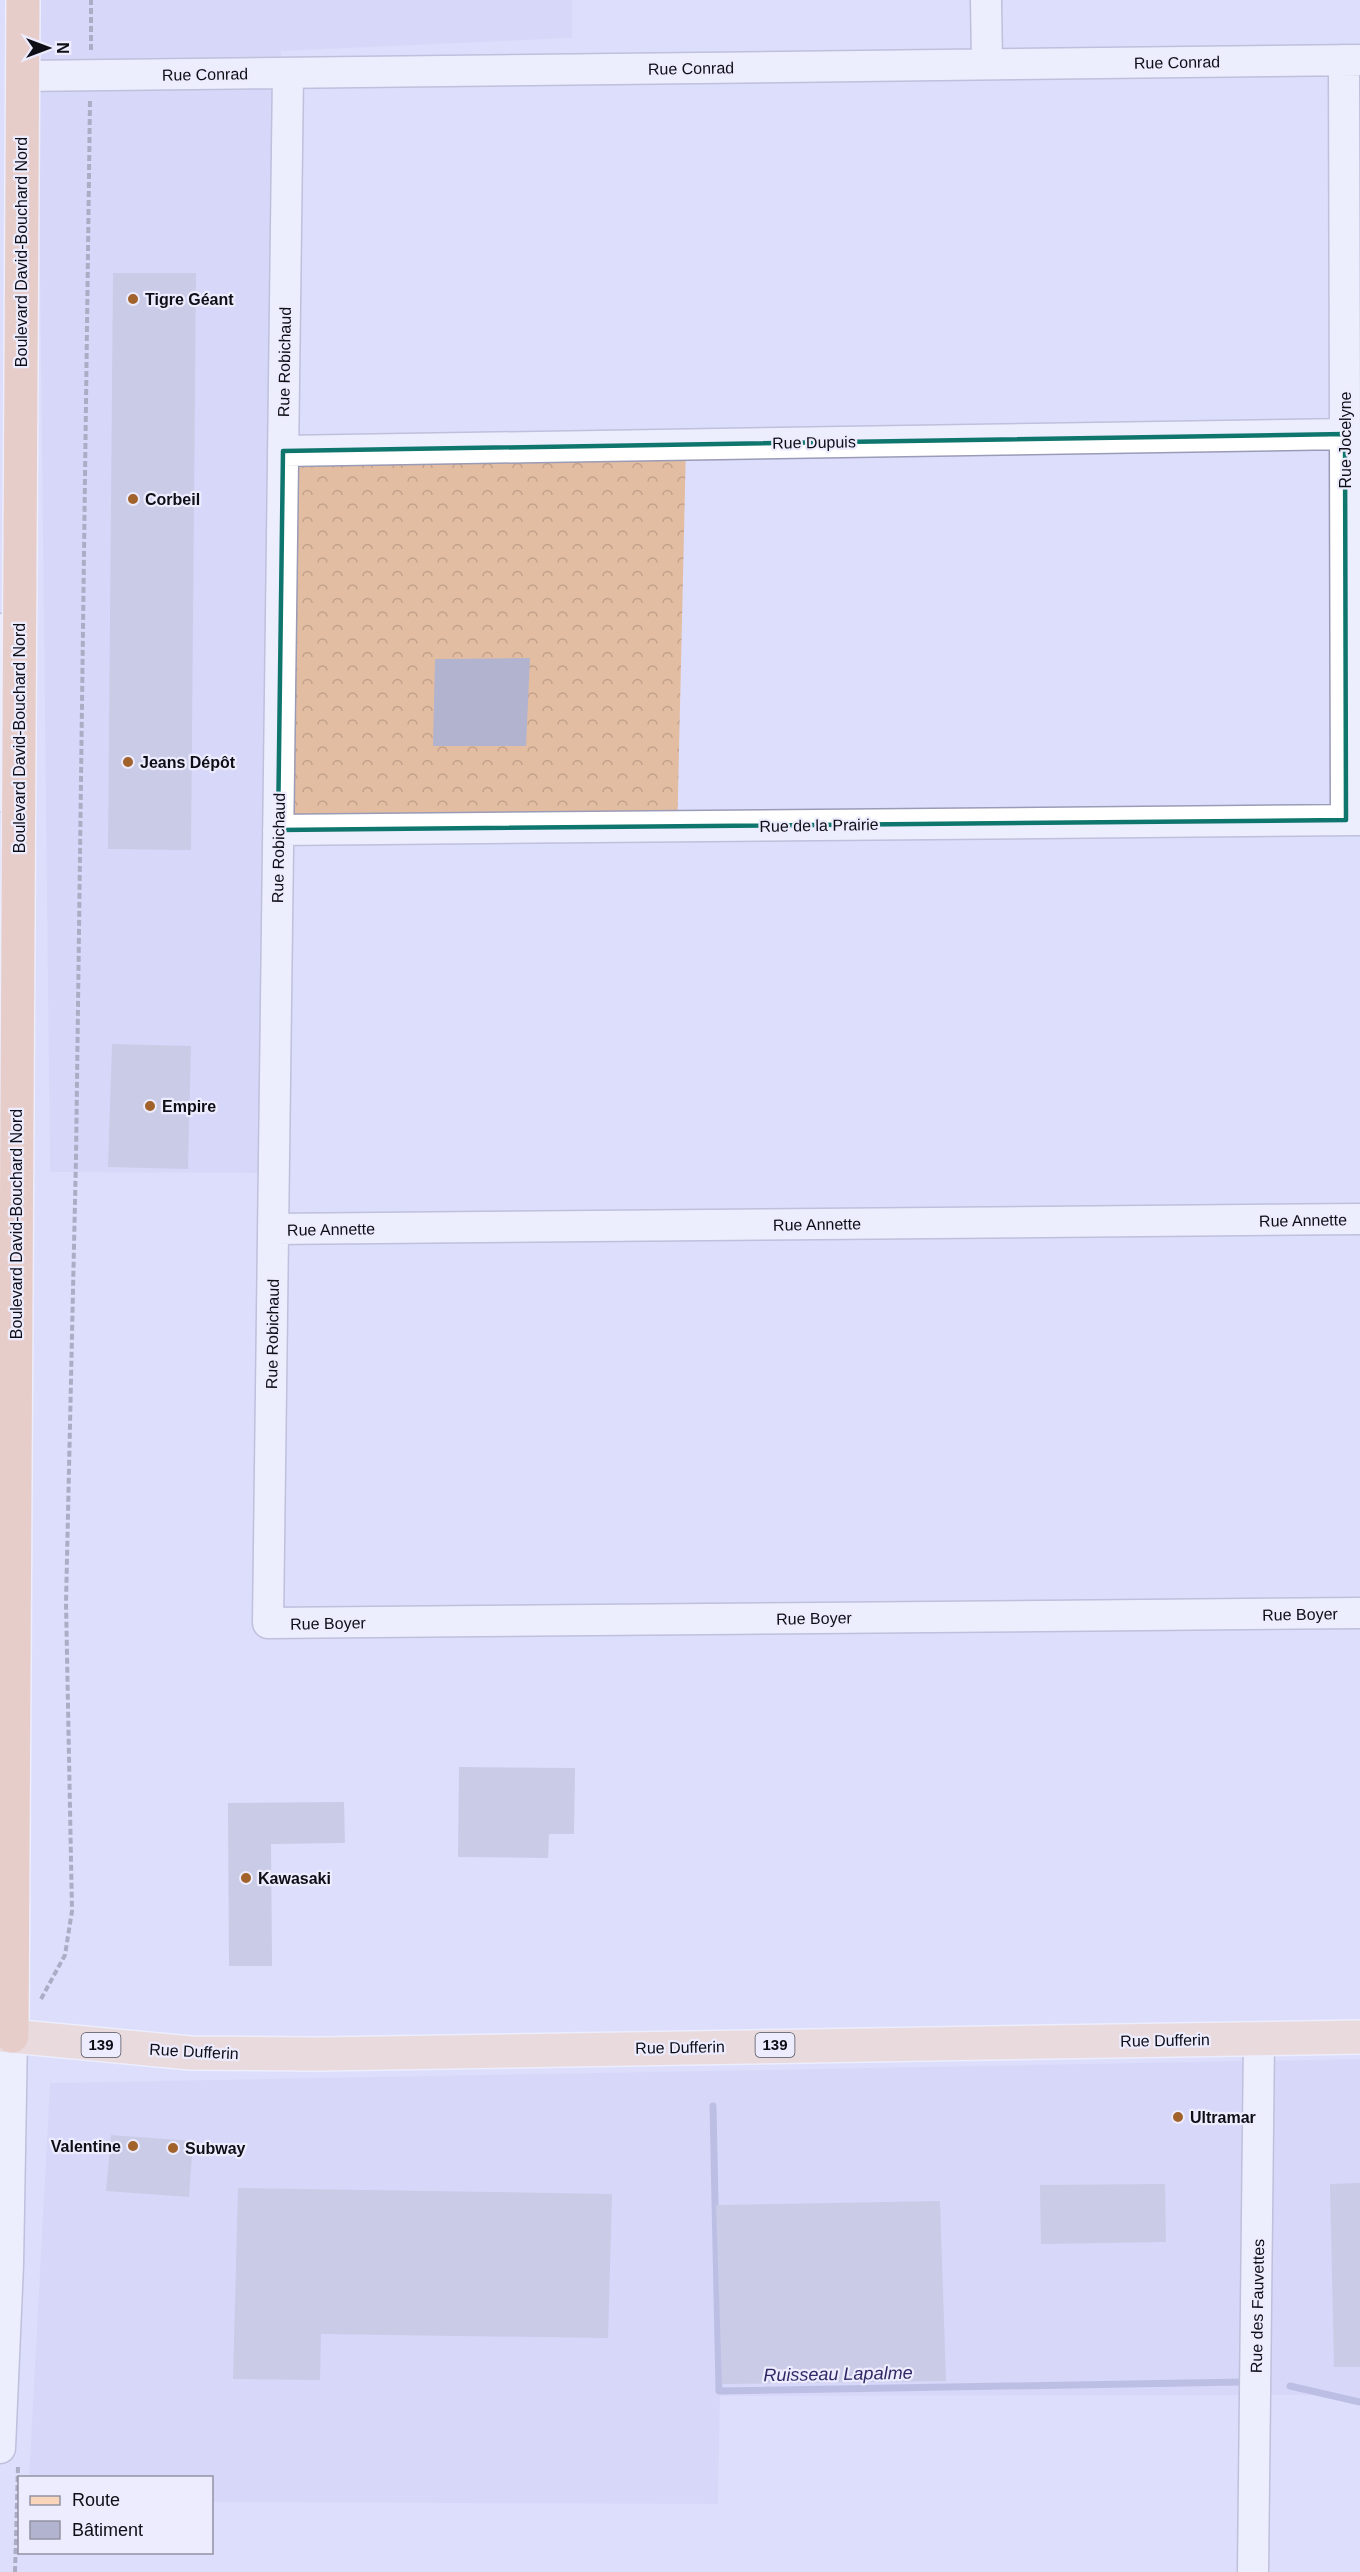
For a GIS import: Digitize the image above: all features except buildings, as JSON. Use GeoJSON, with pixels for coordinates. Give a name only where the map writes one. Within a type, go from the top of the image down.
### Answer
{"type":"FeatureCollection","features":[{"type":"Feature","properties":{"kind":"highway","name":"Boulevard David-Bouchard Nord"},"geometry":{"type":"LineString","coordinates":[[6,2036],[16,1357],[23,0]]}},
{"type":"Feature","properties":{"kind":"main road","name":"Rue Dufferin"},"geometry":{"type":"LineString","coordinates":[[6,2036],[191,2053],[308,2054],[1360,2037]]}},
{"type":"Feature","properties":{"kind":"street"},"geometry":{"type":"LineString","coordinates":[[986,0],[987,64]]}},
{"type":"Feature","properties":{"kind":"street","name":"Rue Conrad"},"geometry":{"type":"LineString","coordinates":[[22,76],[1352,60]]}},
{"type":"Feature","properties":{"kind":"street","name":"Rue Jocelyne"},"geometry":{"type":"LineString","coordinates":[[1352,60],[1345,434],[1353,820]]}},
{"type":"Feature","properties":{"kind":"street","name":"Rue Robichaud"},"geometry":{"type":"LineString","coordinates":[[268,1623],[288,73]]}},
{"type":"Feature","properties":{"kind":"street","name":"Rue Dupuis"},"geometry":{"type":"LineString","coordinates":[[283,451],[1345,434]]}},
{"type":"Feature","properties":{"kind":"street"},"geometry":{"type":"LineString","coordinates":[[0,629],[0,796]]}},
{"type":"Feature","properties":{"kind":"street","name":"Rue de la Prairie"},"geometry":{"type":"LineString","coordinates":[[278,830],[1353,820]]}},
{"type":"Feature","properties":{"kind":"street"},"geometry":{"type":"LineString","coordinates":[[0,1152],[16,1357]]}},
{"type":"Feature","properties":{"kind":"street","name":"Rue Annette"},"geometry":{"type":"LineString","coordinates":[[273,1229],[1360,1219]]}},
{"type":"Feature","properties":{"kind":"street","name":"Rue Boyer"},"geometry":{"type":"LineString","coordinates":[[268,1623],[1360,1613]]}},
{"type":"Feature","properties":{"kind":"street","name":"Boulevard David-Bouchard Nord"},"geometry":{"type":"LineString","coordinates":[[6,2036],[9,2456]]}},
{"type":"Feature","properties":{"kind":"street","name":"Rue des Fauvettes"},"geometry":{"type":"LineString","coordinates":[[1253,2572],[1259,2039]]}},
{"type":"Feature","properties":{"kind":"path"},"geometry":{"type":"LineString","coordinates":[[6,2036],[41,2000],[65,1955],[72,1911],[66,1603],[76,1156],[91,0]]}},
{"type":"Feature","properties":{"kind":"path"},"geometry":{"type":"LineString","coordinates":[[9,2456],[15,2572]]}},
{"type":"Feature","properties":{"kind":"highlighted area"},"geometry":{"type":"Polygon","coordinates":[[[1345,434],[1346,820],[278,830],[283,451],[1345,434]]]}},
{"type":"Feature","properties":{"kind":"shaded area"},"geometry":{"type":"Polygon","coordinates":[[[37,0],[572,0],[572,38],[281,51],[263,846],[261,1173],[50,1172],[37,0]]]}},
{"type":"Feature","properties":{"kind":"shaded area"},"geometry":{"type":"Polygon","coordinates":[[[1360,2059],[1360,2400],[1339,2395],[720,2396],[718,2504],[213,2502],[213,2476],[29,2476],[50,2083],[1360,2059]]]}},
{"type":"Feature","properties":{"kind":"green space"},"geometry":{"type":"Polygon","coordinates":[[[686,446],[677,838],[287,844],[297,449],[686,446]]]}},
{"type":"Feature","properties":{"kind":"waterway","name":"Ruisseau Lapalme"},"geometry":{"type":"LineString","coordinates":[[713,2106],[719,2391],[1242,2382]]}},
{"type":"Feature","properties":{"kind":"waterway","name":"Ruisseau Lapalme"},"geometry":{"type":"LineString","coordinates":[[1290,2386],[1360,2402]]}},
{"type":"Feature","properties":{"kind":"place","name":"Tigre Géant"},"geometry":{"type":"Point","coordinates":[133,299]}},
{"type":"Feature","properties":{"kind":"place","name":"Corbeil"},"geometry":{"type":"Point","coordinates":[133,499]}},
{"type":"Feature","properties":{"kind":"place","name":"Jeans Dépôt"},"geometry":{"type":"Point","coordinates":[128,762]}},
{"type":"Feature","properties":{"kind":"place","name":"Empire"},"geometry":{"type":"Point","coordinates":[150,1106]}},
{"type":"Feature","properties":{"kind":"place","name":"Kawasaki"},"geometry":{"type":"Point","coordinates":[246,1878]}},
{"type":"Feature","properties":{"kind":"place","name":"Ultramar"},"geometry":{"type":"Point","coordinates":[1178,2117]}},
{"type":"Feature","properties":{"kind":"place","name":"Valentine"},"geometry":{"type":"Point","coordinates":[133,2146]}},
{"type":"Feature","properties":{"kind":"place","name":"Subway"},"geometry":{"type":"Point","coordinates":[173,2148]}}]}
